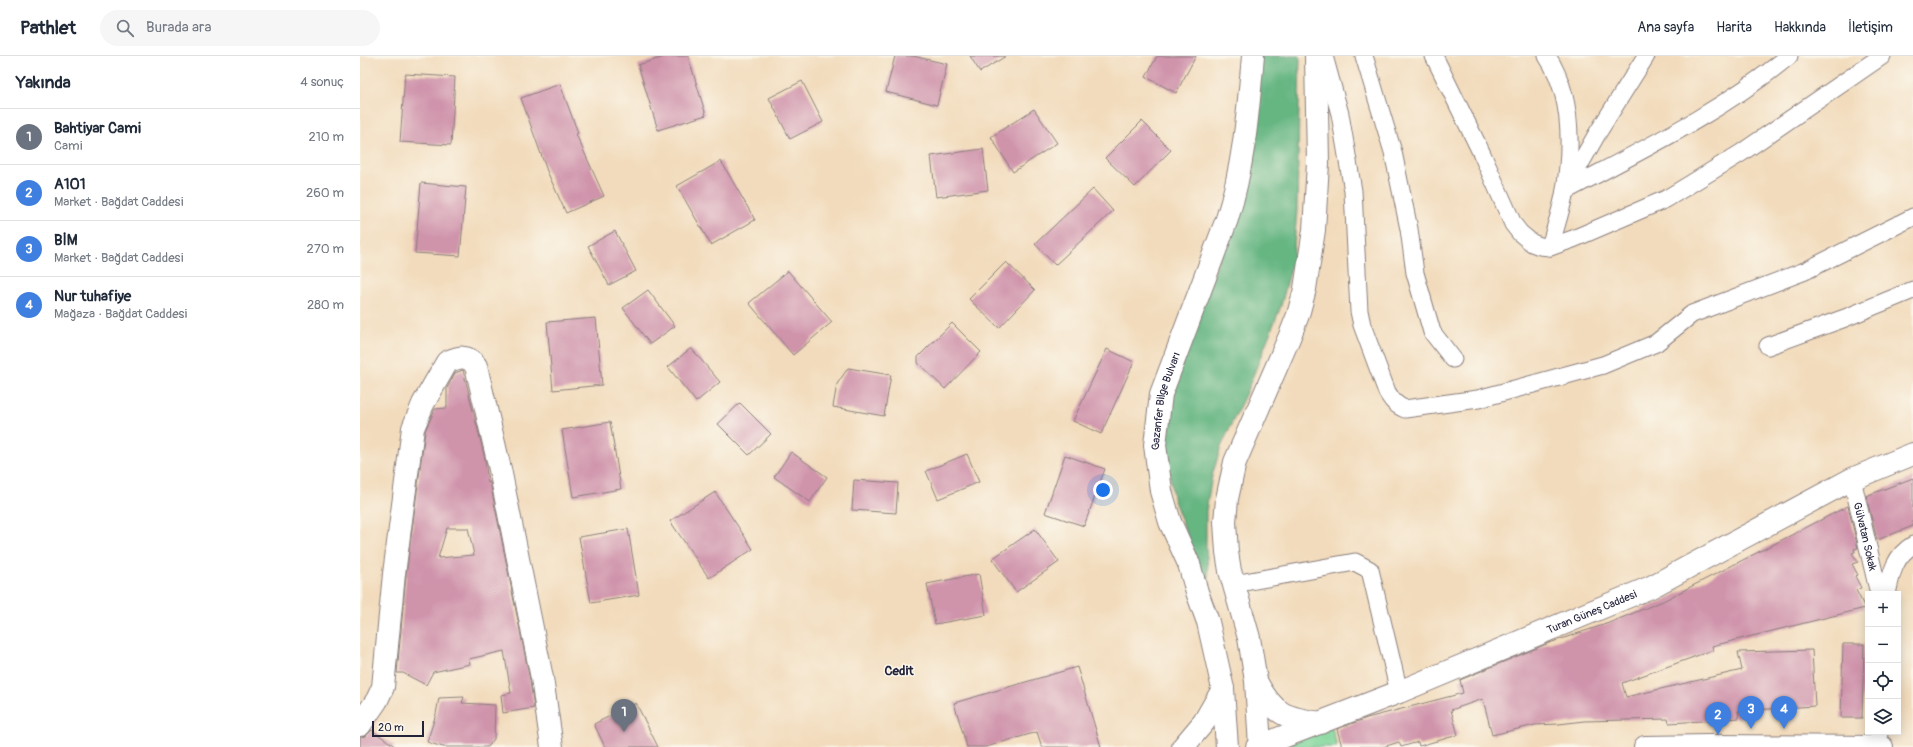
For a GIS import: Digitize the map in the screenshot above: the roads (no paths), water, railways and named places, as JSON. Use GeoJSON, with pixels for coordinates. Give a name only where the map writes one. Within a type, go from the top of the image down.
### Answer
{"type":"FeatureCollection","features":[{"type":"Feature","properties":{"kind":"main road","name":"Gazanfer Bilge Bulvarı"},"geometry":{"type":"LineString","coordinates":[[1227,747],[1223,689],[1208,622],[1189,564],[1170,522],[1161,491],[1155,445],[1161,394],[1236,193],[1244,147],[1253,56]]}},
{"type":"Feature","properties":{"kind":"main road"},"geometry":{"type":"LineString","coordinates":[[1259,747],[1256,680],[1249,638],[1230,571],[1225,539],[1225,522],[1229,480],[1235,462],[1298,314],[1305,289],[1314,230],[1318,147],[1316,56]]}},
{"type":"Feature","properties":{"kind":"main road"},"geometry":{"type":"LineString","coordinates":[[360,725],[377,700],[383,687],[393,581],[413,428],[423,404],[447,362],[464,357],[472,360],[476,366],[500,470],[542,678],[552,747]]}},
{"type":"Feature","properties":{"kind":"main road","name":"Turan Güneş Caddesi"},"geometry":{"type":"LineString","coordinates":[[1259,747],[1321,724],[1651,587],[1852,479],[1913,454]]}},
{"type":"Feature","properties":{"kind":"main road"},"geometry":{"type":"LineString","coordinates":[[1256,680],[1270,705],[1278,711],[1288,716],[1321,724]]}},
{"type":"Feature","properties":{"kind":"main road"},"geometry":{"type":"LineString","coordinates":[[1183,747],[1204,722],[1223,689]]}},
{"type":"Feature","properties":{"kind":"main road"},"geometry":{"type":"LineString","coordinates":[[1645,747],[1775,747],[1879,743]]}},
{"type":"Feature","properties":{"kind":"street"},"geometry":{"type":"LineString","coordinates":[[1324,56],[1340,114],[1353,191],[1359,311],[1362,325],[1387,392],[1392,401],[1398,406],[1405,408],[1478,399],[1603,365],[1656,343],[1692,314],[1805,270],[1913,217]]}},
{"type":"Feature","properties":{"kind":"street"},"geometry":{"type":"LineString","coordinates":[[1364,56],[1393,152],[1409,228],[1415,273],[1432,332],[1453,359]]}},
{"type":"Feature","properties":{"kind":"street"},"geometry":{"type":"LineString","coordinates":[[1434,56],[1482,154],[1513,224],[1520,233],[1532,243],[1550,247],[1573,240],[1666,199],[1741,153],[1882,56]]}},
{"type":"Feature","properties":{"kind":"street"},"geometry":{"type":"LineString","coordinates":[[1547,56],[1552,64],[1565,96],[1569,140],[1565,191],[1550,247]]}},
{"type":"Feature","properties":{"kind":"street"},"geometry":{"type":"LineString","coordinates":[[1565,191],[1646,56]]}},
{"type":"Feature","properties":{"kind":"street"},"geometry":{"type":"LineString","coordinates":[[1565,191],[1697,121],[1766,75],[1789,56]]}},
{"type":"Feature","properties":{"kind":"street"},"geometry":{"type":"LineString","coordinates":[[1318,147],[1331,138],[1337,138],[1344,141]]}},
{"type":"Feature","properties":{"kind":"street"},"geometry":{"type":"LineString","coordinates":[[1768,346],[1845,318],[1913,290]]}},
{"type":"Feature","properties":{"kind":"street","name":"Gülvatan Sokak"},"geometry":{"type":"LineString","coordinates":[[1852,479],[1878,591]]}},
{"type":"Feature","properties":{"kind":"street"},"geometry":{"type":"LineString","coordinates":[[1888,591],[1892,572],[1898,558],[1913,545]]}},
{"type":"Feature","properties":{"kind":"street"},"geometry":{"type":"LineString","coordinates":[[1234,584],[1355,562],[1370,570],[1399,692]]}},
{"type":"Feature","properties":{"kind":"place","name":"BİM"},"geometry":{"type":"Point","coordinates":[1751,729]}},
{"type":"Feature","properties":{"kind":"place","name":"Nur tuhafiye"},"geometry":{"type":"Point","coordinates":[1784,729]}},
{"type":"Feature","properties":{"kind":"place","name":"Bahtiyar Cami"},"geometry":{"type":"Point","coordinates":[624,732]}},
{"type":"Feature","properties":{"kind":"place","name":"A101"},"geometry":{"type":"Point","coordinates":[1718,735]}},
{"type":"Feature","properties":{"kind":"district","name":"Cedit"},"geometry":{"type":"Point","coordinates":[899,670]}}]}
